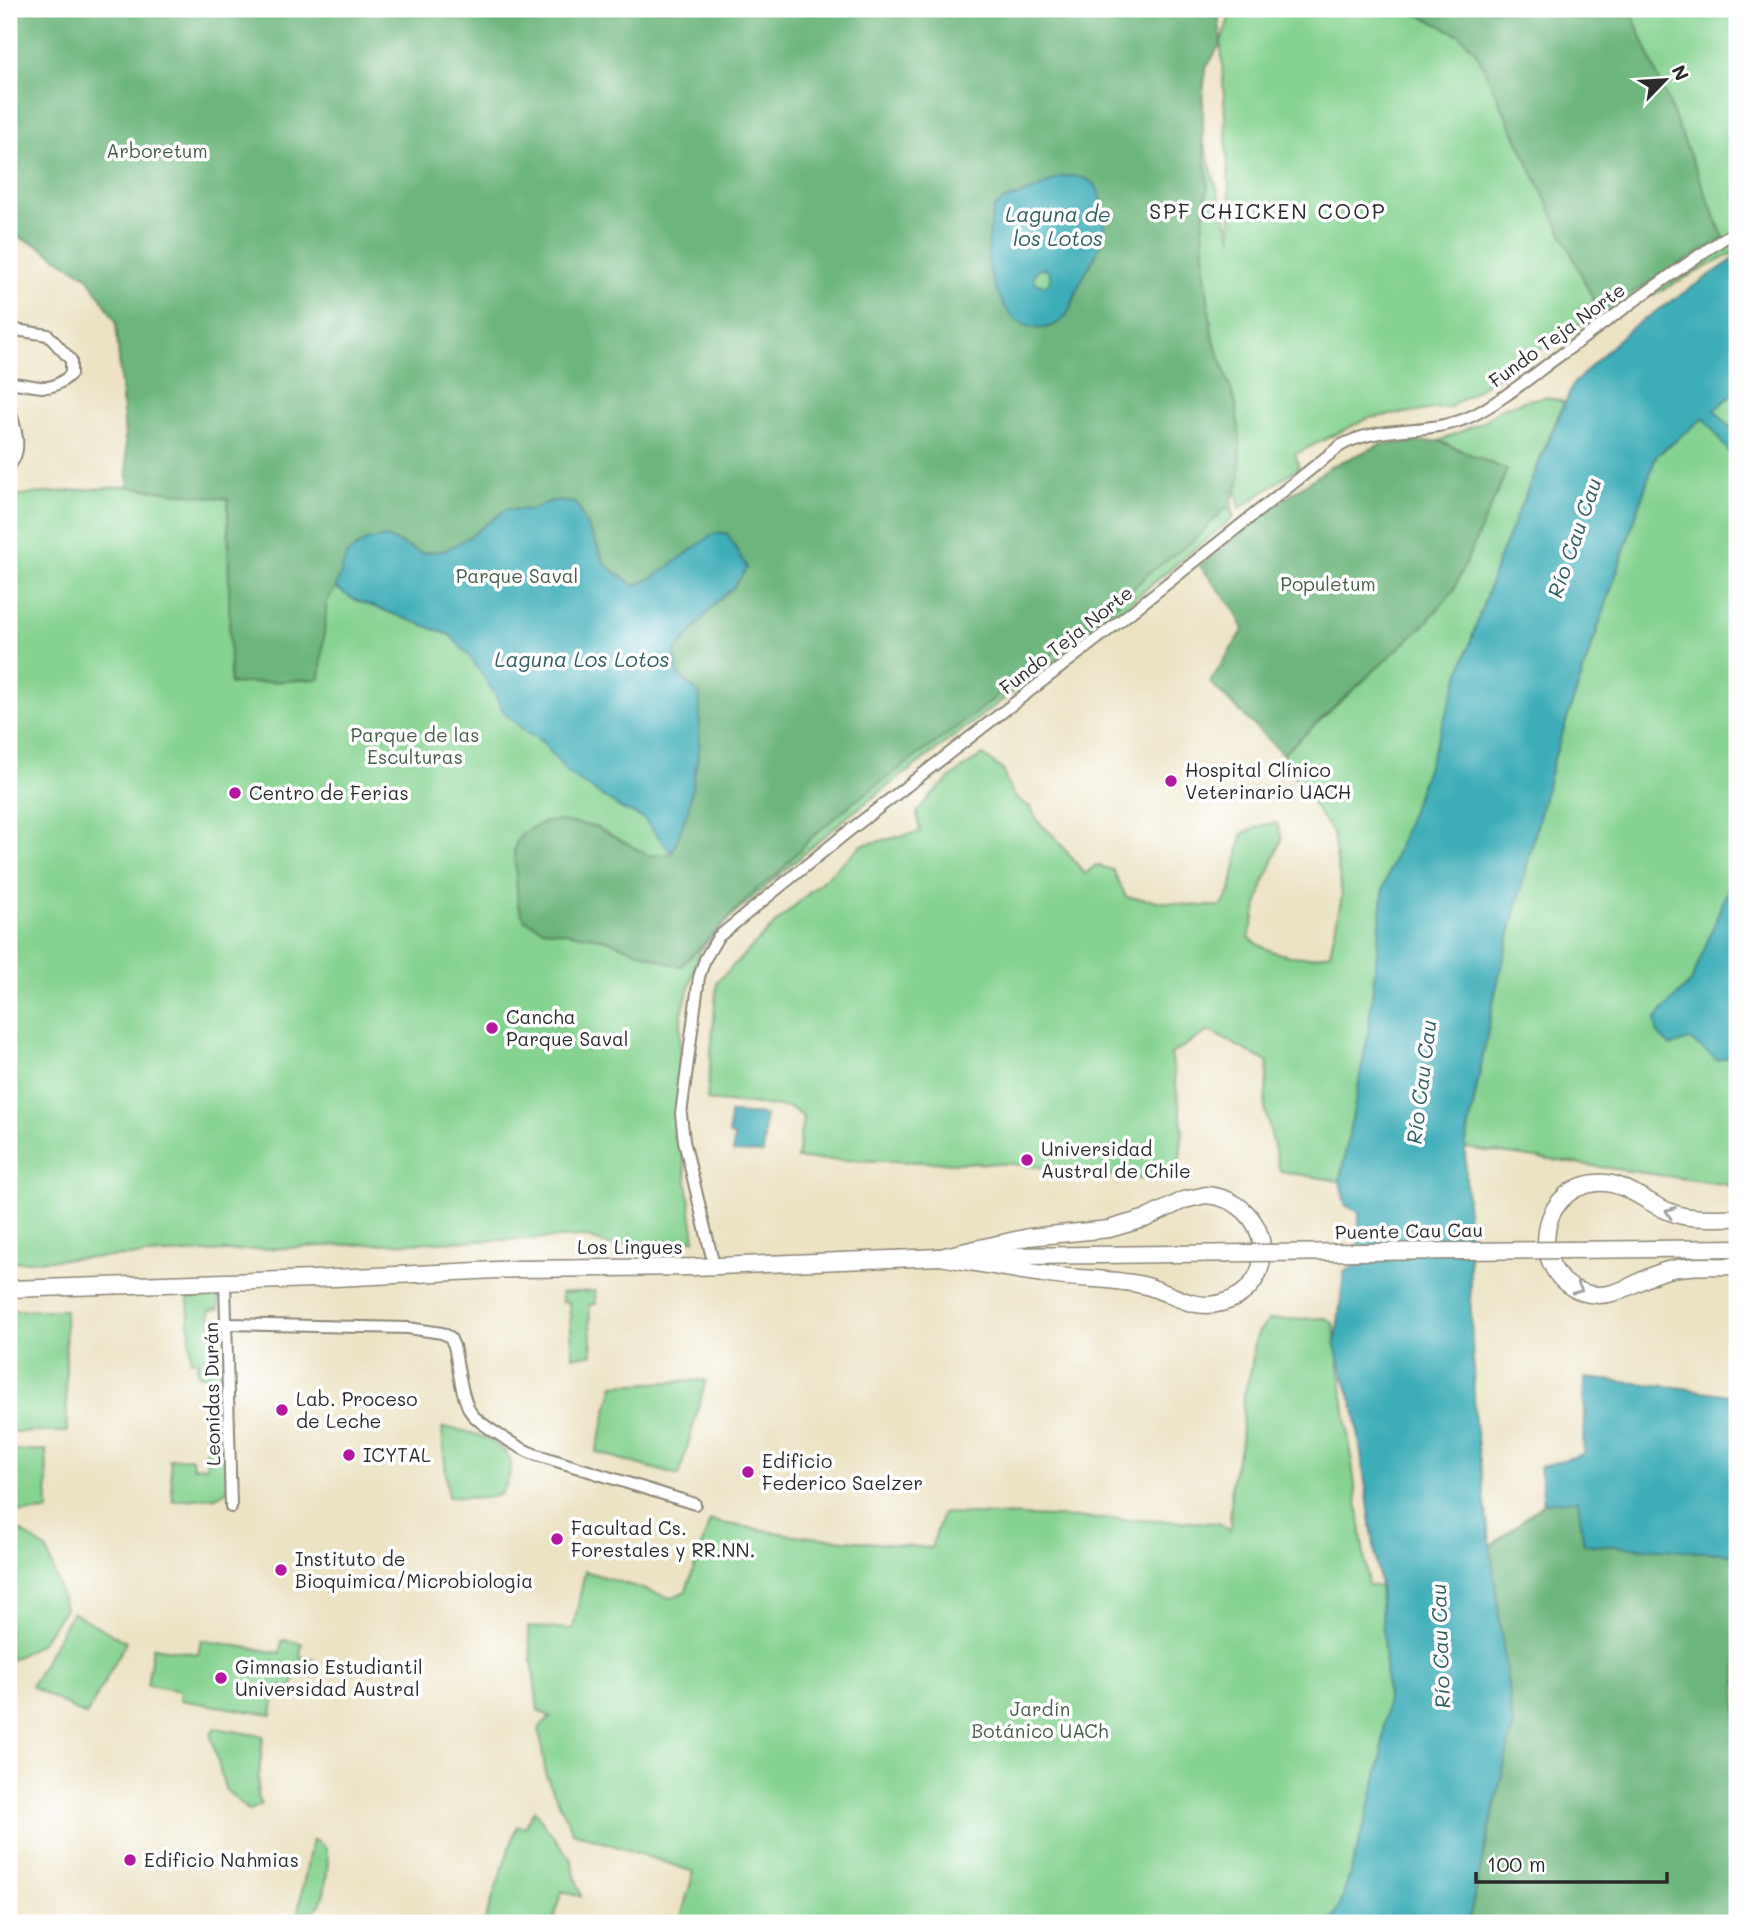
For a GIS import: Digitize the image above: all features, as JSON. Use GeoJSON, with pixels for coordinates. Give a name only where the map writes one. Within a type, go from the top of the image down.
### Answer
{"type":"FeatureCollection","features":[{"type":"Feature","properties":{"kind":"main road"},"geometry":{"type":"LineString","coordinates":[[1737,1218],[1680,1216],[1622,1187],[1603,1182],[1574,1189],[1559,1201],[1549,1218],[1545,1237],[1548,1256],[1557,1274],[1571,1287],[1589,1294],[1618,1293],[1642,1278],[1670,1269],[1737,1266]]}},
{"type":"Feature","properties":{"kind":"main road"},"geometry":{"type":"LineString","coordinates":[[1206,1195],[1234,1202],[1249,1214],[1259,1231],[1262,1250],[1255,1276],[1244,1291],[1228,1301],[1210,1305],[1188,1303],[1155,1289],[1124,1282],[1052,1276],[940,1257],[1030,1237],[1109,1229],[1147,1218],[1184,1199],[1206,1195]]}},
{"type":"Feature","properties":{"kind":"main road","name":"Puente Cau Cau"},"geometry":{"type":"LineString","coordinates":[[1251,1253],[1737,1248]]}},
{"type":"Feature","properties":{"kind":"main road","name":"Los Lingues"},"geometry":{"type":"LineString","coordinates":[[9,1289],[517,1269],[714,1266],[940,1257],[1251,1253]]}},
{"type":"Feature","properties":{"kind":"street","name":"Fundo Teja Norte"},"geometry":{"type":"LineString","coordinates":[[714,1266],[684,1141],[681,1114],[699,977],[705,959],[718,937],[845,834],[1110,629],[1340,446],[1370,434],[1443,425],[1478,412],[1737,230]]}},
{"type":"Feature","properties":{"kind":"street"},"geometry":{"type":"LineString","coordinates":[[9,329],[48,335],[71,360],[71,374],[60,384],[41,389],[9,383]]}},
{"type":"Feature","properties":{"kind":"street"},"geometry":{"type":"LineString","coordinates":[[9,406],[19,443],[15,459],[9,466]]}},
{"type":"Feature","properties":{"kind":"street","name":"Leonidas Durán"},"geometry":{"type":"LineString","coordinates":[[226,1282],[231,1507]]}},
{"type":"Feature","properties":{"kind":"street"},"geometry":{"type":"LineString","coordinates":[[228,1324],[408,1328],[442,1333],[450,1337],[454,1346],[470,1412],[521,1449],[695,1504]]}},
{"type":"Feature","properties":{"kind":"green space","name":"Parque Saval"},"geometry":{"type":"Polygon","coordinates":[[[9,9],[1737,9],[1737,251],[1591,327],[1587,320],[1450,407],[1368,418],[1295,454],[1299,467],[1239,509],[1231,433],[1094,300],[1234,517],[1107,621],[843,820],[733,915],[699,952],[681,1016],[678,1119],[695,1239],[607,1245],[586,1237],[345,1245],[9,1262],[9,496],[129,486],[116,321],[88,277],[37,245],[9,233],[9,9]],[[1230,15],[1174,23],[1179,59],[1232,240],[1221,43],[1230,15]]]}},
{"type":"Feature","properties":{"kind":"green space","name":"Arboretum"},"geometry":{"type":"Polygon","coordinates":[[[9,9],[1218,9],[1221,43],[1206,68],[1203,91],[1203,145],[1208,183],[1203,226],[1212,334],[1236,404],[1240,439],[1240,480],[1231,502],[1234,517],[1227,507],[1193,541],[1149,573],[1115,606],[850,805],[811,838],[777,874],[756,890],[680,967],[601,938],[543,929],[525,920],[518,905],[514,850],[517,840],[527,830],[545,822],[562,821],[596,827],[650,856],[672,853],[688,810],[699,749],[700,694],[678,674],[675,652],[716,602],[733,588],[654,577],[635,586],[606,565],[576,503],[552,501],[531,510],[507,509],[469,537],[444,551],[422,553],[386,537],[347,554],[336,588],[327,601],[320,679],[230,684],[228,499],[129,487],[116,321],[88,277],[37,245],[9,233],[9,9]],[[1063,176],[1035,190],[1003,201],[988,249],[990,269],[1000,297],[1074,301],[1078,287],[1104,235],[1063,176]]]}},
{"type":"Feature","properties":{"kind":"green space"},"geometry":{"type":"Polygon","coordinates":[[[1407,9],[1630,9],[1724,238],[1599,312],[1476,52],[1460,35],[1407,9]]]}},
{"type":"Feature","properties":{"kind":"green space"},"geometry":{"type":"Polygon","coordinates":[[[1737,391],[1737,1186],[1465,1148],[1496,989],[1554,758],[1656,456],[1737,391]]]}},
{"type":"Feature","properties":{"kind":"green space"},"geometry":{"type":"Polygon","coordinates":[[[1545,397],[1564,402],[1499,558],[1384,886],[1368,1035],[1340,1181],[1280,1171],[1265,1109],[1268,1062],[1209,1031],[1171,1054],[1183,1130],[1178,1173],[1160,1181],[1012,1164],[797,1159],[803,1117],[791,1108],[707,1100],[717,982],[777,922],[862,845],[920,832],[917,812],[947,780],[983,755],[1003,770],[1015,797],[1031,808],[1039,823],[1053,835],[1085,874],[1096,865],[1113,870],[1126,897],[1186,905],[1222,906],[1231,890],[1242,834],[1263,825],[1277,823],[1282,839],[1262,888],[1249,937],[1267,949],[1288,956],[1309,957],[1330,953],[1342,896],[1333,834],[1288,767],[1283,754],[1425,624],[1453,591],[1507,470],[1439,441],[1483,422],[1500,409],[1545,397]]]}},
{"type":"Feature","properties":{"kind":"green space","name":"Populetum"},"geometry":{"type":"Polygon","coordinates":[[[1439,441],[1507,470],[1453,591],[1425,624],[1283,754],[1210,682],[1244,629],[1233,607],[1200,566],[1280,502],[1332,466],[1382,444],[1439,441]]]}},
{"type":"Feature","properties":{"kind":"green space"},"geometry":{"type":"Polygon","coordinates":[[[595,1291],[596,1304],[589,1305],[592,1355],[573,1356],[569,1302],[562,1302],[561,1293],[595,1291]]]}},
{"type":"Feature","properties":{"kind":"green space"},"geometry":{"type":"Polygon","coordinates":[[[219,1297],[219,1309],[210,1310],[212,1365],[221,1366],[228,1490],[216,1497],[173,1501],[170,1459],[192,1458],[193,1467],[207,1466],[205,1423],[211,1419],[209,1375],[198,1375],[197,1360],[191,1360],[188,1298],[219,1297]]]}},
{"type":"Feature","properties":{"kind":"green space"},"geometry":{"type":"Polygon","coordinates":[[[9,1310],[65,1310],[67,1432],[9,1432],[9,1310]]]}},
{"type":"Feature","properties":{"kind":"green space","name":"Jardín Botánico UACh"},"geometry":{"type":"Polygon","coordinates":[[[1325,1318],[1333,1323],[1335,1335],[1368,1585],[1380,1587],[1387,1698],[1382,1755],[1368,1813],[1341,1903],[1331,1923],[679,1923],[694,1872],[573,1832],[546,1776],[539,1728],[551,1717],[538,1710],[528,1627],[573,1629],[585,1571],[671,1598],[686,1591],[710,1521],[792,1535],[931,1548],[943,1513],[1219,1523],[1230,1531],[1232,1478],[1241,1444],[1244,1395],[1259,1331],[1270,1320],[1325,1318]]]}},
{"type":"Feature","properties":{"kind":"green space"},"geometry":{"type":"Polygon","coordinates":[[[706,1380],[679,1476],[596,1452],[614,1385],[706,1380]]]}},
{"type":"Feature","properties":{"kind":"green space"},"geometry":{"type":"Polygon","coordinates":[[[442,1428],[464,1431],[489,1440],[507,1455],[511,1465],[504,1490],[500,1494],[494,1497],[448,1497],[442,1428]]]}},
{"type":"Feature","properties":{"kind":"green space"},"geometry":{"type":"Polygon","coordinates":[[[46,1450],[48,1511],[9,1513],[9,1451],[46,1450]]]}},
{"type":"Feature","properties":{"kind":"green space"},"geometry":{"type":"Polygon","coordinates":[[[1578,1499],[1584,1544],[1737,1554],[1737,1923],[1468,1923],[1513,1727],[1490,1547],[1544,1503],[1578,1499]]]}},
{"type":"Feature","properties":{"kind":"green space"},"geometry":{"type":"Polygon","coordinates":[[[21,1531],[47,1550],[65,1608],[41,1643],[9,1661],[9,1533],[21,1531]]]}},
{"type":"Feature","properties":{"kind":"green space"},"geometry":{"type":"Polygon","coordinates":[[[72,1612],[126,1642],[86,1716],[31,1686],[72,1612]]]}},
{"type":"Feature","properties":{"kind":"green space","name":"Gimnasio Estudiantil Universidad Austral"},"geometry":{"type":"Polygon","coordinates":[[[201,1640],[280,1653],[282,1640],[302,1643],[300,1657],[314,1659],[312,1670],[296,1667],[293,1688],[276,1686],[272,1715],[180,1700],[181,1691],[147,1685],[153,1647],[198,1654],[201,1640]]]}},
{"type":"Feature","properties":{"kind":"green space"},"geometry":{"type":"Polygon","coordinates":[[[215,1728],[263,1736],[257,1796],[262,1804],[249,1811],[225,1789],[211,1735],[215,1728]]]}},
{"type":"Feature","properties":{"kind":"green space"},"geometry":{"type":"Polygon","coordinates":[[[534,1810],[571,1860],[581,1897],[562,1891],[553,1923],[484,1923],[517,1826],[525,1827],[534,1810]]]}},
{"type":"Feature","properties":{"kind":"green space"},"geometry":{"type":"Polygon","coordinates":[[[312,1839],[321,1844],[327,1853],[326,1878],[321,1903],[304,1914],[298,1912],[312,1839]]]}},
{"type":"Feature","properties":{"kind":"water","name":"Laguna de los Lotos"},"geometry":{"type":"Polygon","coordinates":[[[1062,176],[1086,179],[1097,188],[1105,218],[1100,245],[1068,313],[1055,325],[1040,328],[1025,325],[1007,310],[994,283],[988,260],[994,208],[1003,201],[1035,190],[1062,176]],[[1038,269],[1033,277],[1035,282],[1043,286],[1048,284],[1051,279],[1049,271],[1038,269]]]}},
{"type":"Feature","properties":{"kind":"water","name":"Río Cau Cau"},"geometry":{"type":"Polygon","coordinates":[[[1737,257],[1737,391],[1714,410],[1737,434],[1737,463],[1704,418],[1656,456],[1554,758],[1496,989],[1465,1147],[1475,1422],[1513,1727],[1468,1923],[1331,1923],[1341,1903],[1368,1813],[1382,1755],[1387,1698],[1380,1587],[1355,1411],[1335,1347],[1344,1272],[1358,1264],[1359,1212],[1345,1205],[1340,1181],[1368,1035],[1384,886],[1499,558],[1573,384],[1627,331],[1737,257]]]}},
{"type":"Feature","properties":{"kind":"water","name":"Laguna Los Lotos"},"geometry":{"type":"Polygon","coordinates":[[[552,501],[576,503],[606,565],[635,586],[654,577],[715,533],[727,533],[747,568],[733,588],[716,602],[675,652],[678,675],[700,694],[699,749],[688,810],[672,853],[643,818],[622,809],[569,774],[541,741],[504,713],[495,694],[470,657],[450,635],[353,599],[336,588],[347,554],[366,541],[386,537],[422,553],[444,551],[469,537],[507,509],[531,510],[552,501]]]}},
{"type":"Feature","properties":{"kind":"water"},"geometry":{"type":"Polygon","coordinates":[[[1737,867],[1737,1055],[1717,1060],[1690,1040],[1670,1046],[1658,1035],[1655,1021],[1691,982],[1737,867]]]}},
{"type":"Feature","properties":{"kind":"water"},"geometry":{"type":"Polygon","coordinates":[[[730,1113],[765,1115],[763,1153],[733,1152],[734,1136],[729,1135],[730,1113]]]}},
{"type":"Feature","properties":{"kind":"water"},"geometry":{"type":"Polygon","coordinates":[[[1585,1378],[1737,1396],[1737,1554],[1584,1544],[1578,1500],[1544,1503],[1540,1467],[1583,1454],[1585,1378]]]}},
{"type":"Feature","properties":{"kind":"place","name":"Hospital Clínico Veterinario UACH"},"geometry":{"type":"Point","coordinates":[1171,781]}},
{"type":"Feature","properties":{"kind":"place","name":"Centro de Ferias"},"geometry":{"type":"Point","coordinates":[235,793]}},
{"type":"Feature","properties":{"kind":"place","name":"Cancha Parque Saval"},"geometry":{"type":"Point","coordinates":[492,1028]}},
{"type":"Feature","properties":{"kind":"place","name":"Universidad Austral de Chile"},"geometry":{"type":"Point","coordinates":[1027,1160]}},
{"type":"Feature","properties":{"kind":"place","name":"Lab. Proceso de Leche"},"geometry":{"type":"Point","coordinates":[282,1410]}},
{"type":"Feature","properties":{"kind":"place","name":"ICYTAL"},"geometry":{"type":"Point","coordinates":[349,1455]}},
{"type":"Feature","properties":{"kind":"place","name":"Edificio Federico Saelzer"},"geometry":{"type":"Point","coordinates":[748,1472]}},
{"type":"Feature","properties":{"kind":"place","name":"Facultad Cs. Forestales y RR.NN."},"geometry":{"type":"Point","coordinates":[557,1539]}},
{"type":"Feature","properties":{"kind":"place","name":"Instituto de Bioquimica/Microbiologia"},"geometry":{"type":"Point","coordinates":[281,1570]}},
{"type":"Feature","properties":{"kind":"place","name":"Gimnasio Estudiantil Universidad Austral"},"geometry":{"type":"Point","coordinates":[221,1678]}},
{"type":"Feature","properties":{"kind":"place","name":"Edificio Nahmias"},"geometry":{"type":"Point","coordinates":[130,1860]}},
{"type":"Feature","properties":{"kind":"district","name":"SPF CHICKEN COOP"},"geometry":{"type":"Point","coordinates":[1268,212]}},
{"type":"Feature","properties":{"kind":"park label","name":"Parque de las Esculturas"},"geometry":{"type":"Point","coordinates":[415,746]}}]}
